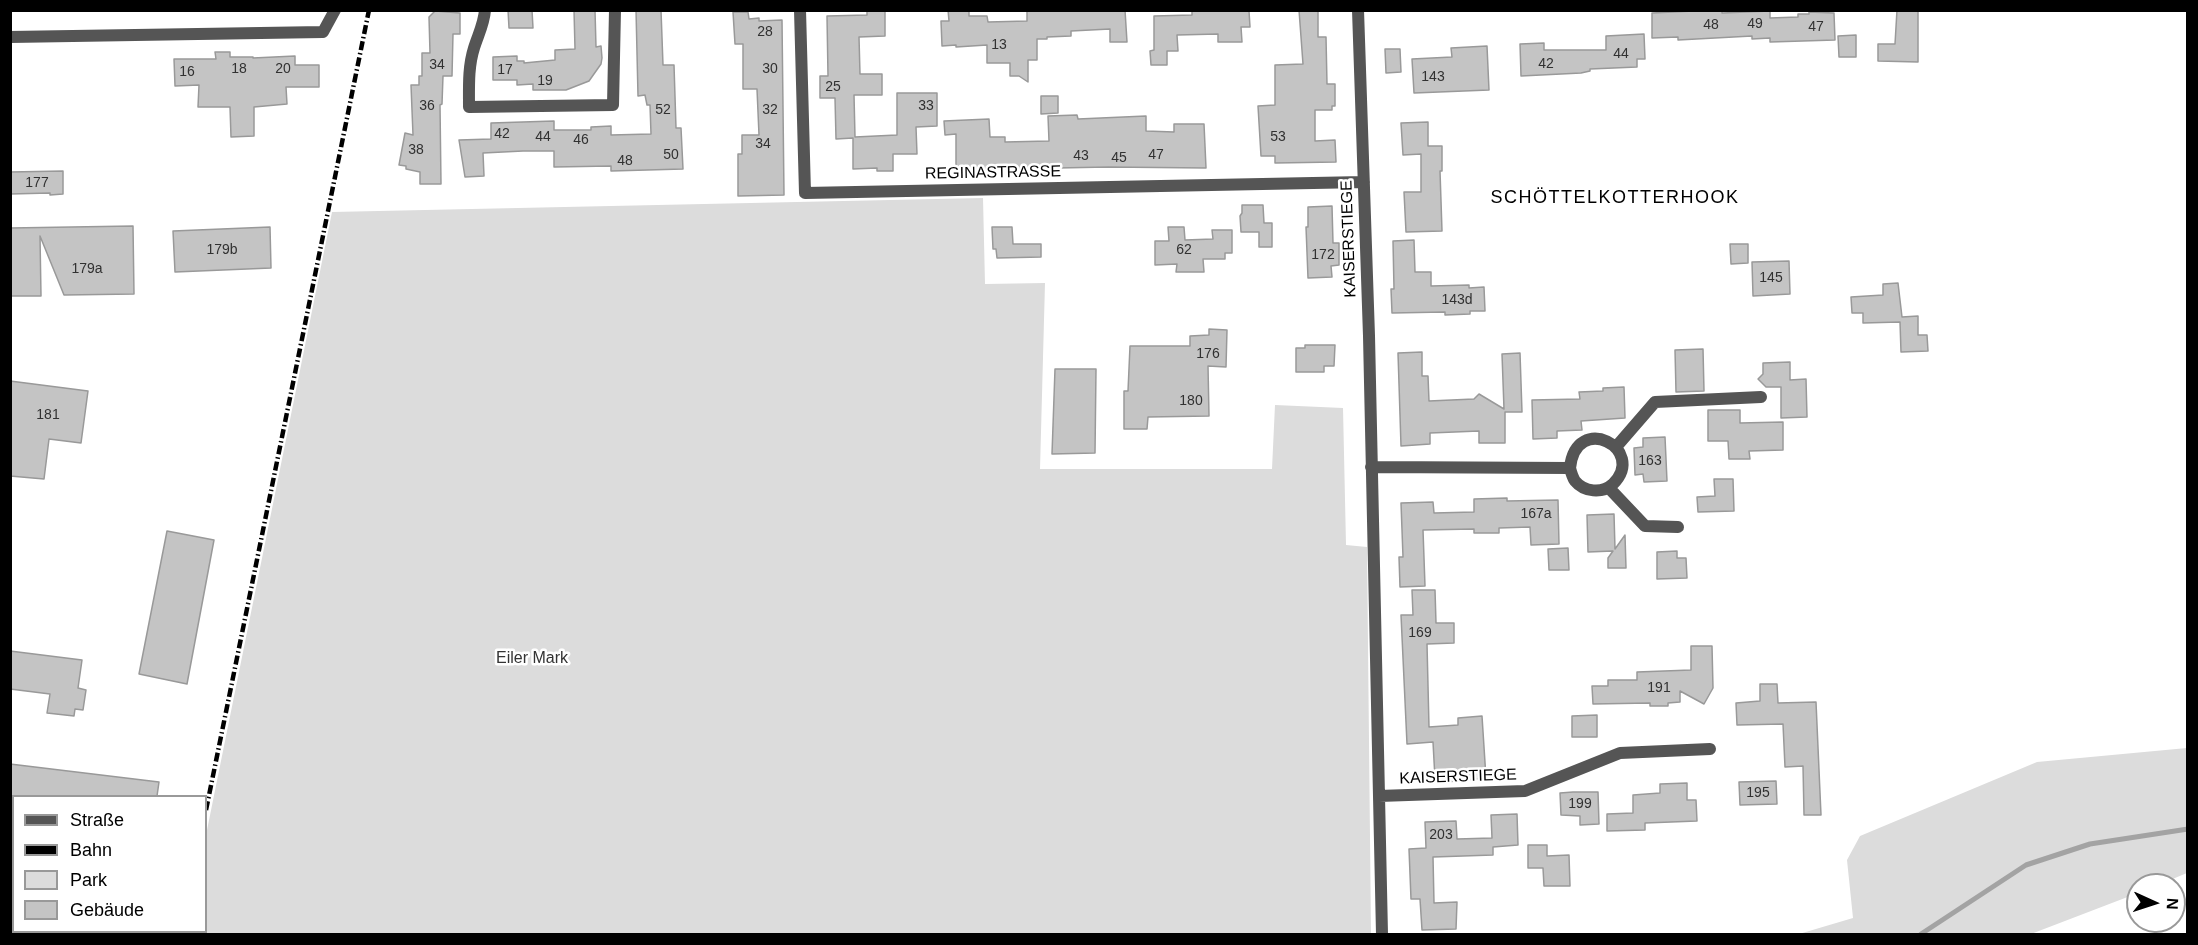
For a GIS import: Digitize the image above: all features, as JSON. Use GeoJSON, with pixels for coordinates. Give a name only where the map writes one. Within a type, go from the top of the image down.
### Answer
{"type":"FeatureCollection","features":[{"type":"Feature","properties":{"kind":"street"},"geometry":{"type":"LineString","coordinates":[[10,37],[323,32],[335,10]]}},
{"type":"Feature","properties":{"kind":"street"},"geometry":{"type":"LineString","coordinates":[[485,10],[484,22],[469,68],[469,107],[613,105],[615,10]]}},
{"type":"Feature","properties":{"kind":"street","name":"REGINASTRASSE"},"geometry":{"type":"LineString","coordinates":[[800,10],[805,193],[1364,182]]}},
{"type":"Feature","properties":{"kind":"street","name":"KAISERSTIEGE"},"geometry":{"type":"LineString","coordinates":[[1358,10],[1370,358],[1382,934]]}},
{"type":"Feature","properties":{"kind":"street"},"geometry":{"type":"LineString","coordinates":[[1616,447],[1655,402],[1761,397]]}},
{"type":"Feature","properties":{"kind":"street"},"geometry":{"type":"LineString","coordinates":[[1598,438],[1616,447],[1621,455],[1623,466],[1619,478],[1609,488],[1599,491],[1586,489],[1575,480],[1570,468],[1571,456],[1577,446],[1588,439],[1598,438]]}},
{"type":"Feature","properties":{"kind":"street"},"geometry":{"type":"LineString","coordinates":[[1371,467],[1570,468]]}},
{"type":"Feature","properties":{"kind":"street"},"geometry":{"type":"LineString","coordinates":[[1609,488],[1645,526],[1678,527]]}},
{"type":"Feature","properties":{"kind":"street","name":"KAISERSTIEGE"},"geometry":{"type":"LineString","coordinates":[[1379,796],[1525,792],[1620,753],[1710,750]]}},
{"type":"Feature","properties":{"kind":"green space","name":"Eiler Mark"},"geometry":{"type":"Polygon","coordinates":[[[983,198],[985,284],[1045,283],[1040,469],[1272,469],[1275,405],[1343,408],[1346,545],[1367,547],[1371,934],[185,934],[207,933],[207,830],[332,212],[983,198]]]}},
{"type":"Feature","properties":{"kind":"green space"},"geometry":{"type":"Polygon","coordinates":[[[2187,748],[2187,873],[2126,873],[2126,898],[2031,934],[1799,934],[1853,918],[1847,860],[1860,836],[2037,762],[2187,748]]]}},
{"type":"Feature","properties":{"kind":"building"},"geometry":{"type":"Polygon","coordinates":[[[508,10],[532,10],[533,28],[509,28],[508,10]]]}},
{"type":"Feature","properties":{"kind":"building"},"geometry":{"type":"Polygon","coordinates":[[[574,10],[595,10],[596,47],[601,46],[602,58],[601,64],[589,81],[566,90],[533,90],[533,84],[517,85],[517,80],[493,80],[493,57],[517,56],[517,61],[524,61],[524,63],[555,60],[555,50],[575,49],[574,10]]]}},
{"type":"Feature","properties":{"kind":"building"},"geometry":{"type":"Polygon","coordinates":[[[636,10],[661,10],[663,65],[674,65],[676,128],[681,128],[683,169],[611,171],[611,166],[554,167],[554,151],[523,151],[483,153],[484,176],[465,177],[459,140],[491,139],[491,123],[554,121],[554,130],[591,130],[591,127],[611,126],[611,135],[651,134],[650,105],[647,105],[645,95],[638,96],[636,10]]]}},
{"type":"Feature","properties":{"kind":"building"},"geometry":{"type":"Polygon","coordinates":[[[867,10],[885,10],[885,36],[859,37],[860,74],[882,74],[882,95],[854,95],[855,137],[897,135],[897,93],[937,93],[937,126],[916,127],[917,154],[893,154],[893,171],[877,171],[877,168],[853,169],[853,138],[836,139],[835,98],[820,98],[820,76],[828,76],[827,16],[867,15],[867,10]]]}},
{"type":"Feature","properties":{"kind":"building"},"geometry":{"type":"Polygon","coordinates":[[[948,10],[969,10],[969,16],[987,16],[988,22],[1027,21],[1027,10],[1125,10],[1127,42],[1110,42],[1110,29],[1071,31],[1071,36],[1037,39],[1037,60],[1028,60],[1028,82],[1019,76],[1010,76],[1010,63],[987,63],[987,45],[942,46],[941,21],[949,21],[948,10]]]}},
{"type":"Feature","properties":{"kind":"building"},"geometry":{"type":"Polygon","coordinates":[[[1192,10],[1249,11],[1250,27],[1241,27],[1242,42],[1218,42],[1218,34],[1177,35],[1178,51],[1167,51],[1167,65],[1151,65],[1150,51],[1154,50],[1154,16],[1192,15],[1192,10]]]}},
{"type":"Feature","properties":{"kind":"building"},"geometry":{"type":"Polygon","coordinates":[[[1299,10],[1318,10],[1318,37],[1326,37],[1327,84],[1335,84],[1335,106],[1332,106],[1332,110],[1315,110],[1315,141],[1335,140],[1336,162],[1275,163],[1275,156],[1261,156],[1258,106],[1275,105],[1275,65],[1303,64],[1299,10]]]}},
{"type":"Feature","properties":{"kind":"building"},"geometry":{"type":"Polygon","coordinates":[[[1722,10],[1722,13],[1770,11],[1770,18],[1798,17],[1798,14],[1809,14],[1809,12],[1834,13],[1835,40],[1770,42],[1770,38],[1752,39],[1752,36],[1678,40],[1678,37],[1652,38],[1652,13],[1722,10]]]}},
{"type":"Feature","properties":{"kind":"building"},"geometry":{"type":"Polygon","coordinates":[[[1897,10],[1918,10],[1918,62],[1878,61],[1878,44],[1895,44],[1897,10]]]}},
{"type":"Feature","properties":{"kind":"building"},"geometry":{"type":"Polygon","coordinates":[[[435,11],[460,13],[460,34],[453,34],[452,76],[443,76],[442,104],[440,105],[441,184],[420,184],[420,172],[399,165],[405,133],[413,135],[411,85],[419,85],[419,76],[422,76],[422,53],[430,53],[429,17],[435,11]]]}},
{"type":"Feature","properties":{"kind":"building"},"geometry":{"type":"Polygon","coordinates":[[[733,12],[748,12],[749,19],[759,18],[759,21],[782,20],[784,195],[738,196],[738,154],[742,154],[742,135],[759,135],[757,89],[743,89],[743,44],[735,44],[733,12]]]}},
{"type":"Feature","properties":{"kind":"building"},"geometry":{"type":"Polygon","coordinates":[[[1644,34],[1645,59],[1637,59],[1637,67],[1521,76],[1520,44],[1544,43],[1544,50],[1606,50],[1606,36],[1644,34]]]}},
{"type":"Feature","properties":{"kind":"building"},"geometry":{"type":"Polygon","coordinates":[[[1856,35],[1856,57],[1839,57],[1838,36],[1856,35]]]}},
{"type":"Feature","properties":{"kind":"building"},"geometry":{"type":"Polygon","coordinates":[[[1487,46],[1489,90],[1414,93],[1412,59],[1452,57],[1451,48],[1487,46]]]}},
{"type":"Feature","properties":{"kind":"building"},"geometry":{"type":"Polygon","coordinates":[[[1385,49],[1400,49],[1401,72],[1386,73],[1385,49]]]}},
{"type":"Feature","properties":{"kind":"building"},"geometry":{"type":"Polygon","coordinates":[[[215,52],[230,52],[230,57],[295,56],[295,65],[319,65],[319,87],[286,87],[287,104],[254,107],[254,136],[231,137],[230,107],[198,107],[199,85],[175,86],[174,59],[216,59],[215,52]]]}},
{"type":"Feature","properties":{"kind":"building"},"geometry":{"type":"Polygon","coordinates":[[[1041,96],[1058,96],[1058,113],[1041,114],[1041,96]]]}},
{"type":"Feature","properties":{"kind":"building"},"geometry":{"type":"Polygon","coordinates":[[[1077,115],[1078,119],[1146,116],[1146,131],[1174,132],[1174,124],[1204,124],[1206,168],[956,170],[956,134],[945,135],[944,121],[989,119],[990,137],[1005,137],[1005,142],[1049,141],[1048,116],[1077,115]]]}},
{"type":"Feature","properties":{"kind":"building"},"geometry":{"type":"Polygon","coordinates":[[[1428,122],[1428,146],[1442,146],[1442,171],[1440,171],[1442,231],[1406,232],[1404,192],[1421,192],[1421,154],[1403,155],[1401,123],[1428,122]]]}},
{"type":"Feature","properties":{"kind":"building"},"geometry":{"type":"Polygon","coordinates":[[[63,171],[63,194],[10,194],[10,172],[63,171]]]}},
{"type":"Feature","properties":{"kind":"building"},"geometry":{"type":"Polygon","coordinates":[[[1242,205],[1263,205],[1264,223],[1272,223],[1272,247],[1259,247],[1259,232],[1241,232],[1242,205]]]}},
{"type":"Feature","properties":{"kind":"building"},"geometry":{"type":"Polygon","coordinates":[[[1332,206],[1333,243],[1339,243],[1339,265],[1331,266],[1332,277],[1308,278],[1306,227],[1308,227],[1308,207],[1332,206]]]}},
{"type":"Feature","properties":{"kind":"building"},"geometry":{"type":"Polygon","coordinates":[[[133,226],[134,294],[64,295],[40,236],[41,296],[10,296],[10,228],[133,226]]]}},
{"type":"Feature","properties":{"kind":"building"},"geometry":{"type":"Polygon","coordinates":[[[270,227],[271,268],[175,272],[173,231],[270,227]]]}},
{"type":"Feature","properties":{"kind":"building"},"geometry":{"type":"Polygon","coordinates":[[[992,227],[1012,227],[1013,244],[1041,244],[1041,257],[997,258],[996,249],[993,249],[992,227]]]}},
{"type":"Feature","properties":{"kind":"building"},"geometry":{"type":"Polygon","coordinates":[[[1168,227],[1184,227],[1185,240],[1213,239],[1212,230],[1232,230],[1232,253],[1225,253],[1225,259],[1203,259],[1204,272],[1176,272],[1177,264],[1155,265],[1155,241],[1169,241],[1168,227]]]}},
{"type":"Feature","properties":{"kind":"building"},"geometry":{"type":"Polygon","coordinates":[[[1414,240],[1415,272],[1431,272],[1431,286],[1484,287],[1485,311],[1445,315],[1445,312],[1392,313],[1393,241],[1414,240]]]}},
{"type":"Feature","properties":{"kind":"building"},"geometry":{"type":"Polygon","coordinates":[[[1730,244],[1748,244],[1748,263],[1731,264],[1730,244]]]}},
{"type":"Feature","properties":{"kind":"building"},"geometry":{"type":"Polygon","coordinates":[[[1789,261],[1790,294],[1753,296],[1752,262],[1789,261]]]}},
{"type":"Feature","properties":{"kind":"building"},"geometry":{"type":"Polygon","coordinates":[[[1898,283],[1902,317],[1918,316],[1918,335],[1927,335],[1928,351],[1901,352],[1900,322],[1863,323],[1863,313],[1852,313],[1851,297],[1883,295],[1883,284],[1898,283]]]}},
{"type":"Feature","properties":{"kind":"building"},"geometry":{"type":"Polygon","coordinates":[[[1209,329],[1227,330],[1226,367],[1208,366],[1209,416],[1148,417],[1147,429],[1124,429],[1124,391],[1128,391],[1130,346],[1190,346],[1190,336],[1209,335],[1209,329]]]}},
{"type":"Feature","properties":{"kind":"building"},"geometry":{"type":"Polygon","coordinates":[[[1305,345],[1335,345],[1334,366],[1324,366],[1324,372],[1296,372],[1296,348],[1305,348],[1305,345]]]}},
{"type":"Feature","properties":{"kind":"building"},"geometry":{"type":"Polygon","coordinates":[[[1703,349],[1704,391],[1676,392],[1675,350],[1703,349]]]}},
{"type":"Feature","properties":{"kind":"building"},"geometry":{"type":"Polygon","coordinates":[[[1422,352],[1422,376],[1428,376],[1429,401],[1474,399],[1479,394],[1504,409],[1502,354],[1520,353],[1522,412],[1505,412],[1505,443],[1479,443],[1479,431],[1430,433],[1430,444],[1401,446],[1398,353],[1422,352]]]}},
{"type":"Feature","properties":{"kind":"building"},"geometry":{"type":"Polygon","coordinates":[[[1790,362],[1790,380],[1806,379],[1807,417],[1781,418],[1781,387],[1766,387],[1758,379],[1763,374],[1763,363],[1790,362]]]}},
{"type":"Feature","properties":{"kind":"building"},"geometry":{"type":"Polygon","coordinates":[[[1055,369],[1096,369],[1095,453],[1052,454],[1055,369]]]}},
{"type":"Feature","properties":{"kind":"building"},"geometry":{"type":"Polygon","coordinates":[[[10,381],[88,391],[81,443],[49,439],[44,479],[10,476],[10,381]]]}},
{"type":"Feature","properties":{"kind":"building"},"geometry":{"type":"Polygon","coordinates":[[[1624,387],[1625,418],[1581,421],[1582,430],[1557,431],[1557,438],[1533,439],[1532,400],[1580,399],[1579,392],[1624,387]]]}},
{"type":"Feature","properties":{"kind":"building"},"geometry":{"type":"Polygon","coordinates":[[[1708,410],[1740,410],[1740,423],[1783,422],[1783,450],[1749,451],[1750,459],[1729,459],[1728,441],[1708,441],[1708,410]]]}},
{"type":"Feature","properties":{"kind":"building"},"geometry":{"type":"Polygon","coordinates":[[[1665,437],[1667,481],[1644,482],[1643,474],[1635,475],[1634,448],[1643,447],[1643,438],[1665,437]]]}},
{"type":"Feature","properties":{"kind":"building"},"geometry":{"type":"Polygon","coordinates":[[[1714,479],[1733,479],[1734,511],[1698,512],[1697,497],[1715,496],[1714,479]]]}},
{"type":"Feature","properties":{"kind":"building"},"geometry":{"type":"Polygon","coordinates":[[[1507,498],[1507,501],[1558,500],[1559,544],[1531,545],[1530,527],[1499,528],[1499,533],[1474,533],[1474,529],[1423,530],[1425,586],[1400,587],[1399,557],[1403,557],[1401,503],[1433,502],[1434,513],[1474,512],[1474,499],[1507,498]]]}},
{"type":"Feature","properties":{"kind":"building"},"geometry":{"type":"Polygon","coordinates":[[[1614,514],[1615,549],[1625,535],[1626,568],[1608,568],[1608,558],[1613,551],[1588,552],[1587,515],[1614,514]]]}},
{"type":"Feature","properties":{"kind":"building"},"geometry":{"type":"Polygon","coordinates":[[[167,531],[214,540],[187,684],[139,674],[167,531]]]}},
{"type":"Feature","properties":{"kind":"building"},"geometry":{"type":"Polygon","coordinates":[[[1568,548],[1569,570],[1549,570],[1548,549],[1568,548]]]}},
{"type":"Feature","properties":{"kind":"building"},"geometry":{"type":"Polygon","coordinates":[[[1677,551],[1677,558],[1686,558],[1687,578],[1657,579],[1657,552],[1677,551]]]}},
{"type":"Feature","properties":{"kind":"building"},"geometry":{"type":"Polygon","coordinates":[[[1412,590],[1435,590],[1436,623],[1454,623],[1454,643],[1427,644],[1429,727],[1458,725],[1458,718],[1482,716],[1486,778],[1446,782],[1446,779],[1435,779],[1433,742],[1407,744],[1401,615],[1413,615],[1412,590]]]}},
{"type":"Feature","properties":{"kind":"building"},"geometry":{"type":"Polygon","coordinates":[[[1691,646],[1712,646],[1713,688],[1704,704],[1680,691],[1680,702],[1668,703],[1668,706],[1650,706],[1650,703],[1593,704],[1592,686],[1608,686],[1608,680],[1637,680],[1637,672],[1691,670],[1691,646]]]}},
{"type":"Feature","properties":{"kind":"building"},"geometry":{"type":"Polygon","coordinates":[[[10,651],[82,660],[78,688],[86,690],[83,710],[75,709],[74,716],[47,713],[50,694],[10,689],[10,651]]]}},
{"type":"Feature","properties":{"kind":"building"},"geometry":{"type":"Polygon","coordinates":[[[1760,684],[1777,684],[1778,703],[1816,702],[1821,815],[1804,815],[1803,766],[1785,767],[1783,724],[1737,725],[1736,703],[1760,701],[1760,684]]]}},
{"type":"Feature","properties":{"kind":"building"},"geometry":{"type":"Polygon","coordinates":[[[1597,715],[1597,737],[1572,737],[1572,716],[1597,715]]]}},
{"type":"Feature","properties":{"kind":"building"},"geometry":{"type":"Polygon","coordinates":[[[10,764],[159,782],[157,795],[10,796],[10,764]]]}},
{"type":"Feature","properties":{"kind":"building"},"geometry":{"type":"Polygon","coordinates":[[[1776,781],[1777,804],[1740,805],[1739,782],[1776,781]]]}},
{"type":"Feature","properties":{"kind":"building"},"geometry":{"type":"Polygon","coordinates":[[[1687,783],[1687,800],[1696,800],[1697,821],[1645,823],[1645,830],[1607,831],[1607,814],[1633,813],[1633,795],[1660,793],[1660,784],[1687,783]]]}},
{"type":"Feature","properties":{"kind":"building"},"geometry":{"type":"Polygon","coordinates":[[[1598,792],[1599,824],[1580,825],[1580,816],[1561,815],[1560,793],[1598,792]]]}},
{"type":"Feature","properties":{"kind":"building"},"geometry":{"type":"Polygon","coordinates":[[[1517,814],[1518,845],[1493,847],[1493,855],[1433,857],[1434,903],[1457,902],[1456,929],[1422,930],[1420,899],[1411,899],[1409,849],[1426,848],[1425,822],[1456,821],[1457,839],[1492,838],[1491,815],[1517,814]]]}},
{"type":"Feature","properties":{"kind":"building"},"geometry":{"type":"Polygon","coordinates":[[[1528,845],[1547,845],[1547,856],[1569,855],[1570,886],[1544,886],[1543,868],[1528,868],[1528,845]]]}},
{"type":"Feature","properties":{"kind":"waterway"},"geometry":{"type":"LineString","coordinates":[[1921,934],[2026,865],[2090,844],[2188,829]]}},
{"type":"Feature","properties":{"kind":"railway"},"geometry":{"type":"LineString","coordinates":[[207,805],[369,10]]}},
{"type":"Feature","properties":{"kind":"district","name":"SCHÖTTELKOTTERHOOK"},"geometry":{"type":"Point","coordinates":[1615,198]}}]}
